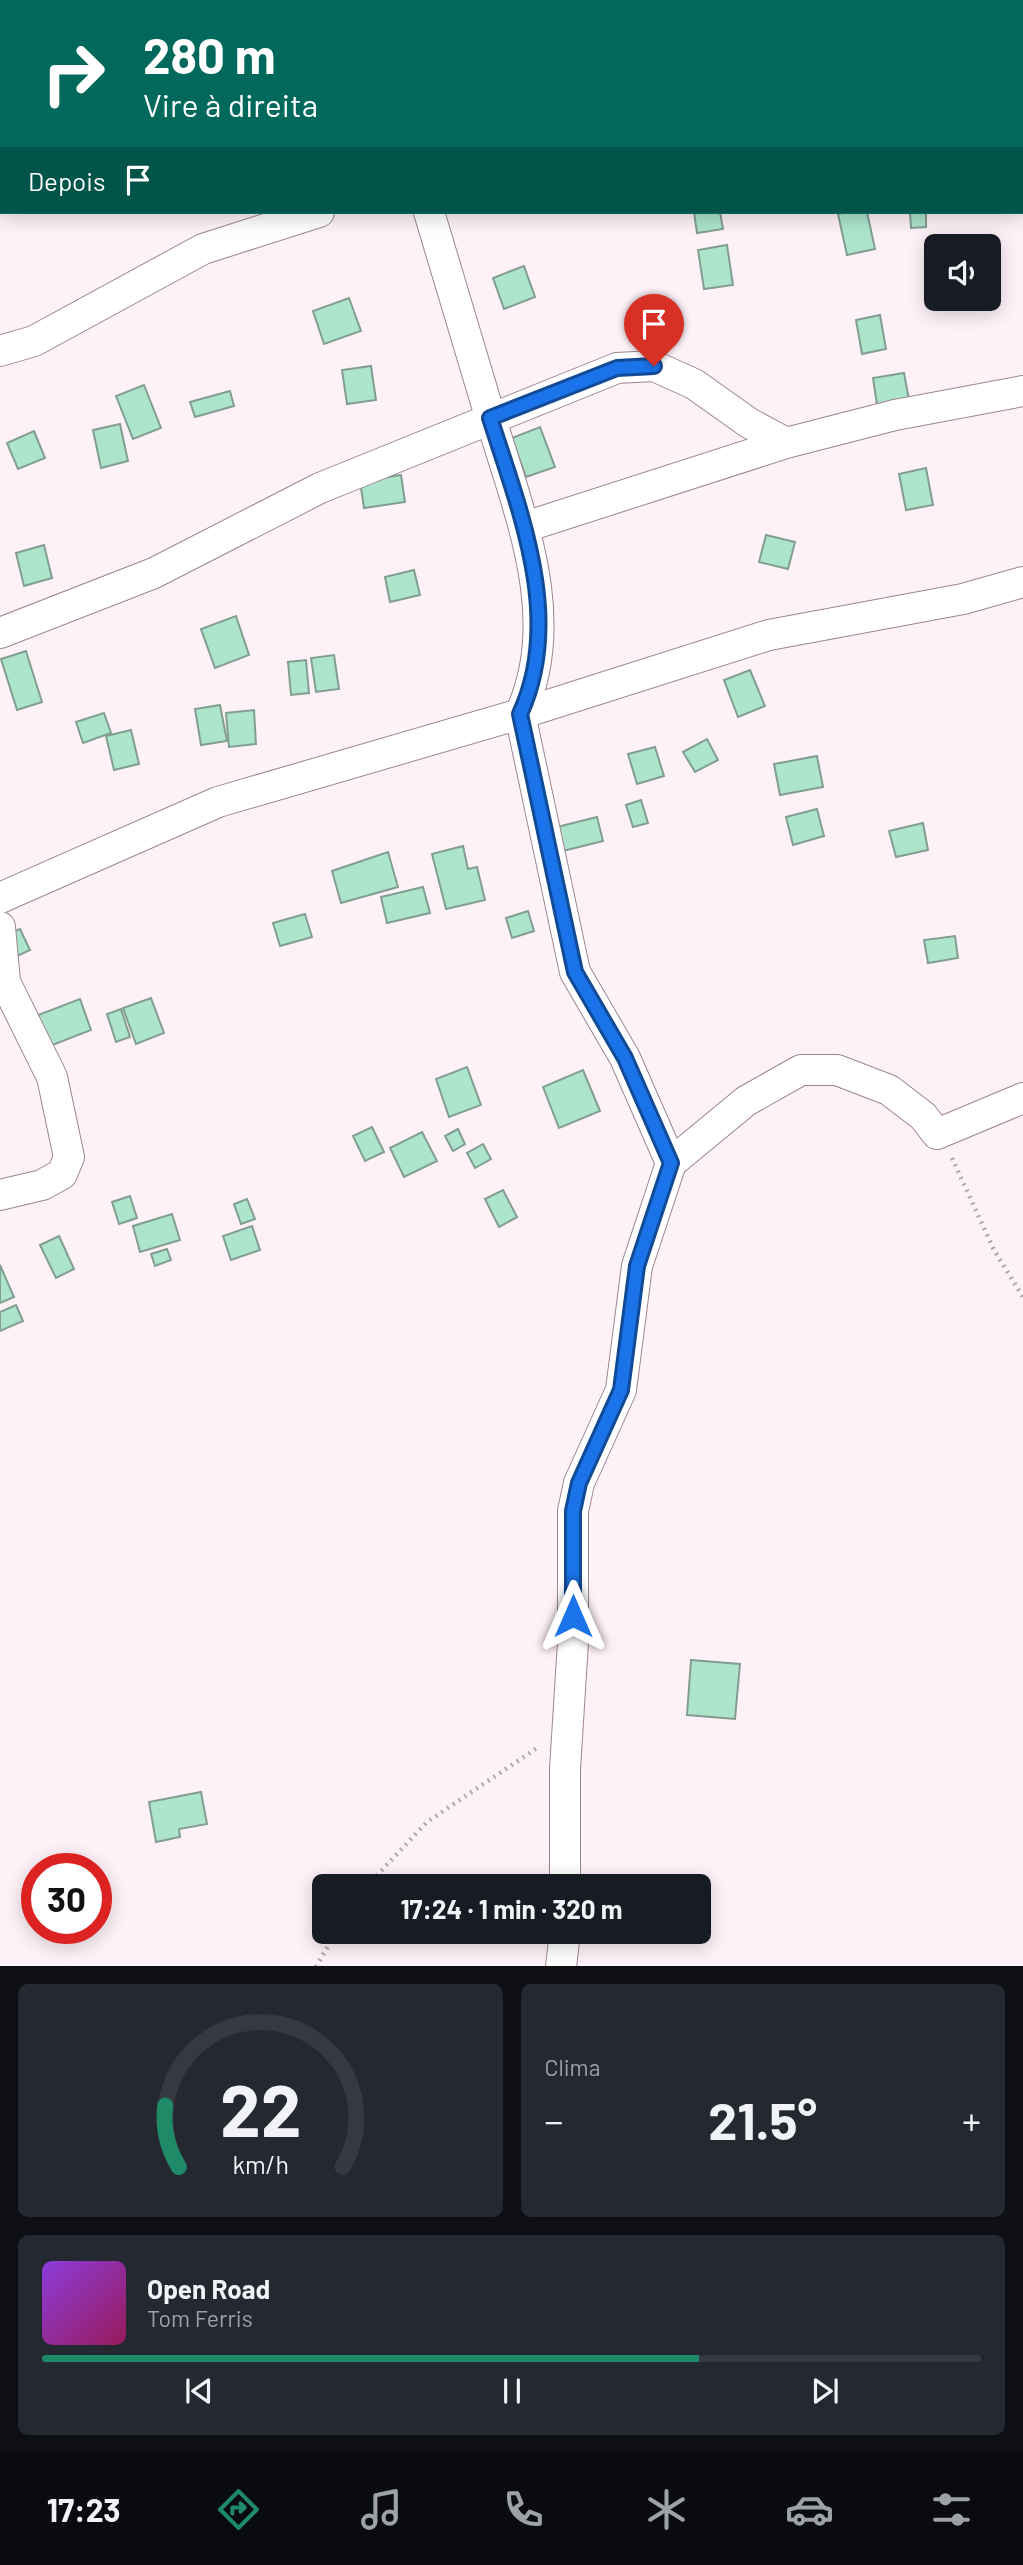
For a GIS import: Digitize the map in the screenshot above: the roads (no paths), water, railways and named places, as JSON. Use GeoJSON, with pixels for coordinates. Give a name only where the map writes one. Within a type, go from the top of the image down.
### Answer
{"type":"FeatureCollection","features":[{"type":"Feature","properties":{"kind":"street"},"geometry":{"type":"LineString","coordinates":[[0,351],[34,341],[203,249],[313,214]]}},
{"type":"Feature","properties":{"kind":"street"},"geometry":{"type":"LineString","coordinates":[[430,214],[525,527],[540,615],[533,687],[520,714],[575,972],[625,1058],[671,1163]]}},
{"type":"Feature","properties":{"kind":"street"},"geometry":{"type":"LineString","coordinates":[[0,633],[154,573],[320,488],[617,368],[654,366],[694,384],[749,423],[786,443]]}},
{"type":"Feature","properties":{"kind":"street"},"geometry":{"type":"LineString","coordinates":[[525,527],[786,443],[895,415],[1023,391]]}},
{"type":"Feature","properties":{"kind":"street"},"geometry":{"type":"LineString","coordinates":[[0,898],[218,802],[520,714],[769,635],[963,600],[1023,582]]}},
{"type":"Feature","properties":{"kind":"street"},"geometry":{"type":"LineString","coordinates":[[0,927],[5,982],[52,1077],[69,1157],[62,1174],[42,1185],[0,1195]]}},
{"type":"Feature","properties":{"kind":"street"},"geometry":{"type":"LineString","coordinates":[[565,1874],[568,1724],[573,1642],[573,1511],[579,1483],[621,1390],[637,1266],[671,1163],[746,1101],[801,1070],[837,1070],[889,1090],[923,1116],[937,1134],[1023,1098]]}},
{"type":"Feature","properties":{"kind":"street"},"geometry":{"type":"LineString","coordinates":[[561,1966],[564,1944]]}}]}
